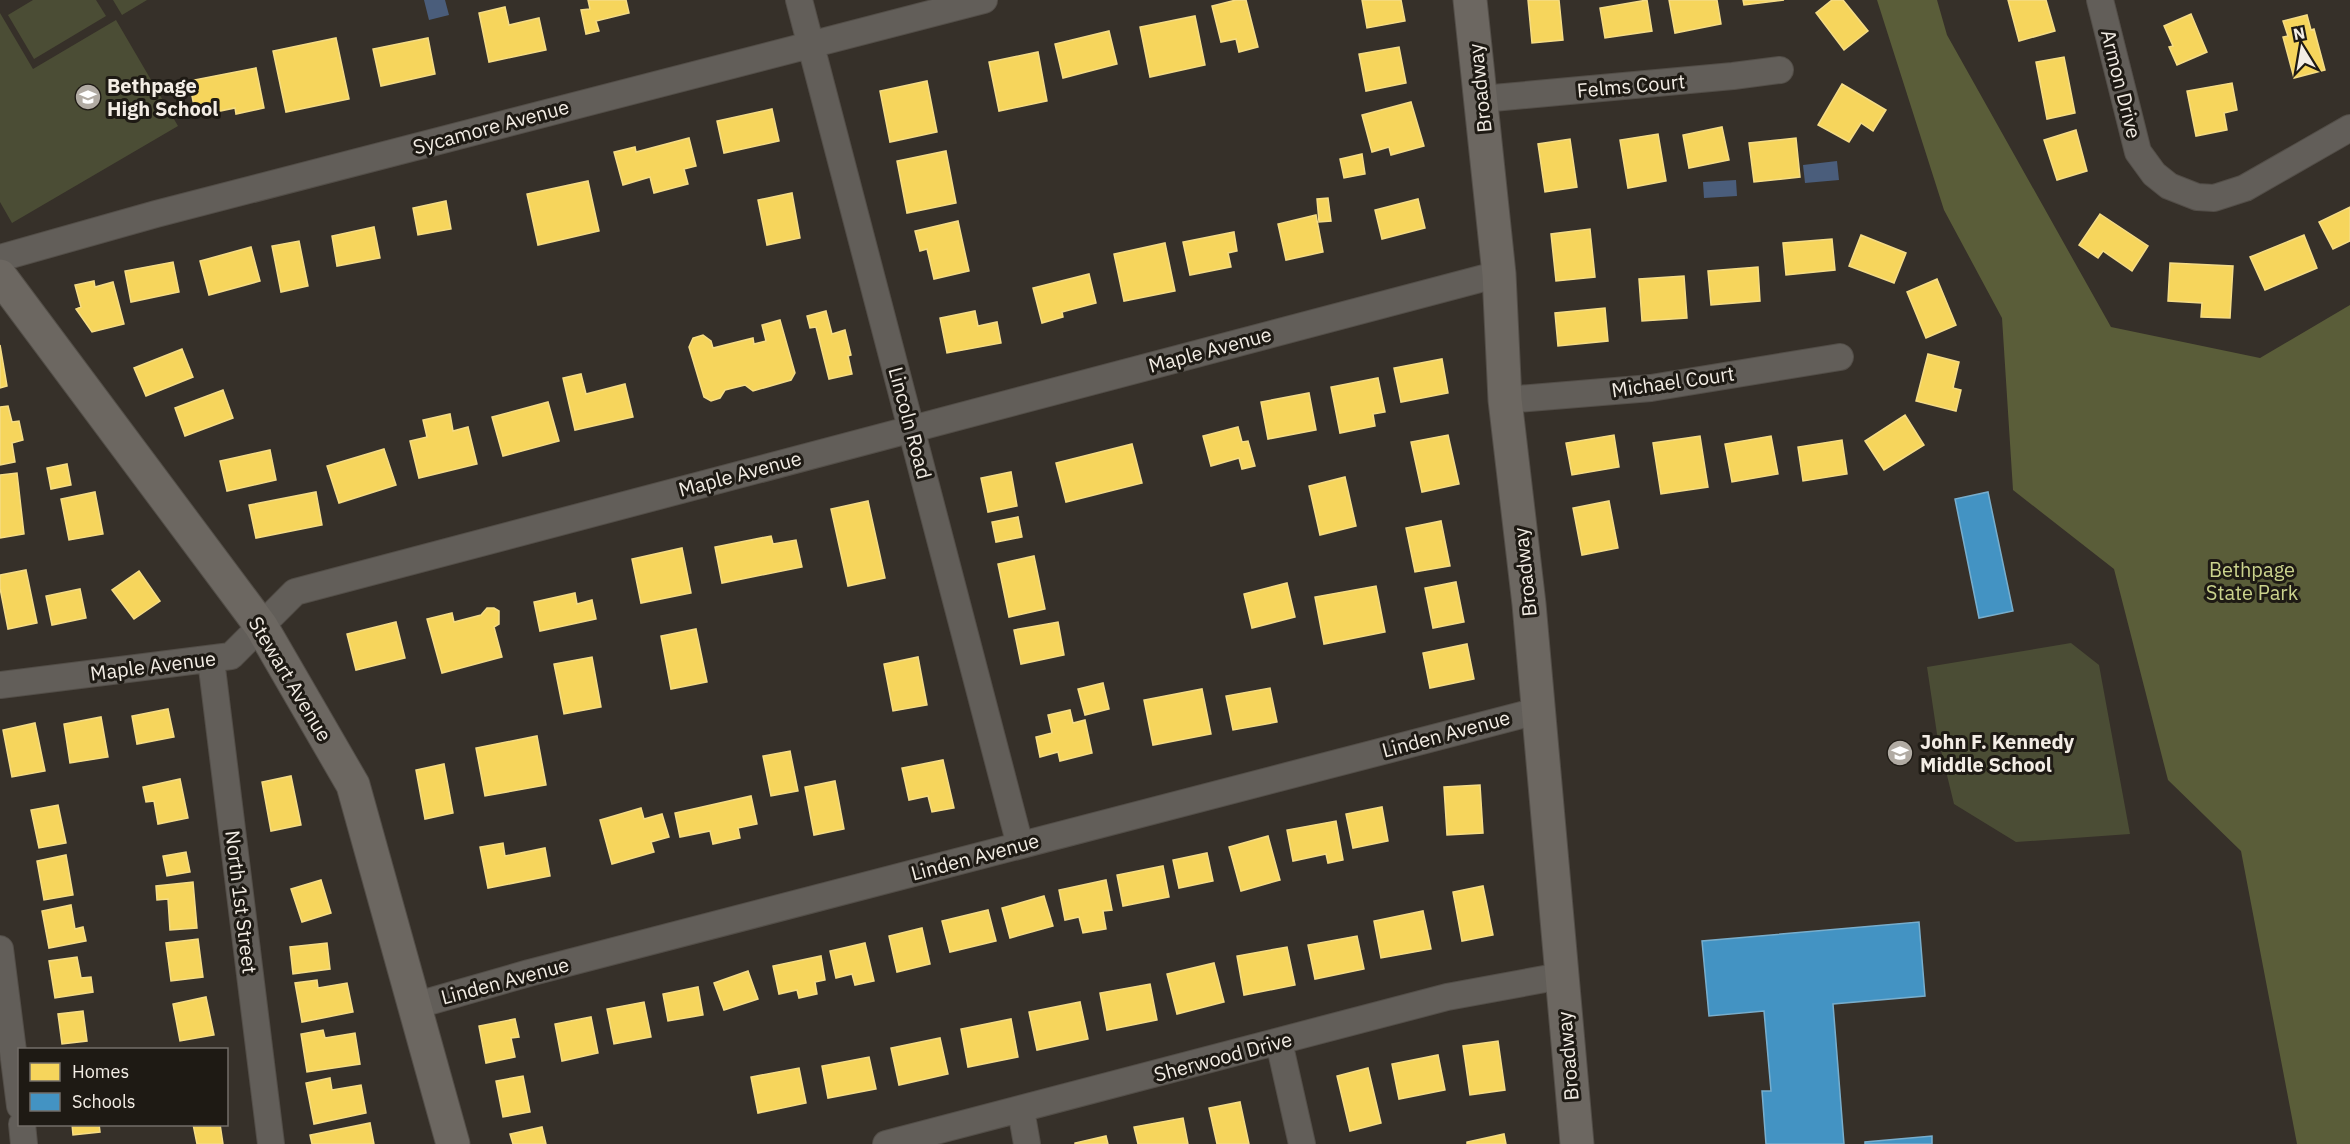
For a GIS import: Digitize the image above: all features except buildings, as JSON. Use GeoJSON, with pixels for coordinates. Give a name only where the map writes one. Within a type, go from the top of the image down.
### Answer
{"type":"FeatureCollection","features":[{"type":"Feature","properties":{"kind":"main road","name":"Broadway"},"geometry":{"type":"LineString","coordinates":[[1470,0],[1499,273],[1505,400],[1529,604],[1577,1144]]}},
{"type":"Feature","properties":{"kind":"main road","name":"Stewart Avenue"},"geometry":{"type":"LineString","coordinates":[[0,276],[261,626],[353,785],[453,1144]]}},
{"type":"Feature","properties":{"kind":"street","name":"Lincoln Road"},"geometry":{"type":"LineString","coordinates":[[799,0],[1020,845]]}},
{"type":"Feature","properties":{"kind":"street","name":"Sycamore Avenue"},"geometry":{"type":"LineString","coordinates":[[0,258],[156,214],[984,0]]}},
{"type":"Feature","properties":{"kind":"street","name":"Armon Drive"},"geometry":{"type":"LineString","coordinates":[[2100,0],[2138,152],[2154,174],[2169,186],[2197,197],[2214,198],[2245,188],[2344,131]]}},
{"type":"Feature","properties":{"kind":"street","name":"Felms Court"},"geometry":{"type":"LineString","coordinates":[[1482,99],[1780,70]]}},
{"type":"Feature","properties":{"kind":"street","name":"Maple Avenue"},"geometry":{"type":"LineString","coordinates":[[0,686],[231,656],[295,592],[1499,273]]}},
{"type":"Feature","properties":{"kind":"street","name":"Michael Court"},"geometry":{"type":"LineString","coordinates":[[1505,400],[1651,388],[1840,357]]}},
{"type":"Feature","properties":{"kind":"street","name":"North 1st Street"},"geometry":{"type":"LineString","coordinates":[[211,660],[271,1144]]}},
{"type":"Feature","properties":{"kind":"street","name":"Linden Avenue"},"geometry":{"type":"LineString","coordinates":[[414,1006],[529,973],[1537,711]]}},
{"type":"Feature","properties":{"kind":"street"},"geometry":{"type":"LineString","coordinates":[[0,949],[18,1090]]}},
{"type":"Feature","properties":{"kind":"street","name":"Sherwood Drive"},"geometry":{"type":"LineString","coordinates":[[886,1144],[1447,997],[1561,976]]}},
{"type":"Feature","properties":{"kind":"street"},"geometry":{"type":"LineString","coordinates":[[1280,1042],[1302,1144]]}},
{"type":"Feature","properties":{"kind":"street"},"geometry":{"type":"LineString","coordinates":[[1021,1110],[1027,1144]]}},
{"type":"Feature","properties":{"kind":"street"},"geometry":{"type":"LineString","coordinates":[[22,1126],[24,1144]]}},
{"type":"Feature","properties":{"kind":"green space"},"geometry":{"type":"Polygon","coordinates":[[[33,0],[96,0],[106,16],[34,59],[8,15],[33,0]]]}},
{"type":"Feature","properties":{"kind":"green space"},"geometry":{"type":"Polygon","coordinates":[[[113,0],[147,0],[122,15],[113,0]]]}},
{"type":"Feature","properties":{"kind":"green space","name":"Bethpage State Park"},"geometry":{"type":"Polygon","coordinates":[[[1877,0],[1937,0],[1947,35],[2111,327],[2260,358],[2350,305],[2350,1144],[2297,1144],[2241,851],[2168,780],[2114,569],[2013,490],[2002,318],[1944,210],[1877,0]]]}},
{"type":"Feature","properties":{"kind":"green space"},"geometry":{"type":"Polygon","coordinates":[[[0,13],[33,69],[116,20],[178,126],[12,223],[0,202],[0,13]]]}},
{"type":"Feature","properties":{"kind":"green space"},"geometry":{"type":"Polygon","coordinates":[[[2071,643],[2099,665],[2130,834],[2016,842],[1954,804],[1937,734],[1927,667],[2071,643]]]}},
{"type":"Feature","properties":{"kind":"water"},"geometry":{"type":"Polygon","coordinates":[[[424,0],[445,0],[449,15],[429,20],[424,0]]]}},
{"type":"Feature","properties":{"kind":"water"},"geometry":{"type":"Polygon","coordinates":[[[1837,161],[1839,180],[1805,183],[1803,165],[1837,161]]]}},
{"type":"Feature","properties":{"kind":"water"},"geometry":{"type":"Polygon","coordinates":[[[1736,180],[1737,196],[1704,198],[1703,182],[1736,180]]]}},
{"type":"Feature","properties":{"kind":"place","name":"Bethpage High School"},"geometry":{"type":"Point","coordinates":[88,97]}},
{"type":"Feature","properties":{"kind":"place","name":"John F. Kennedy Middle School"},"geometry":{"type":"Point","coordinates":[1900,753]}}]}
